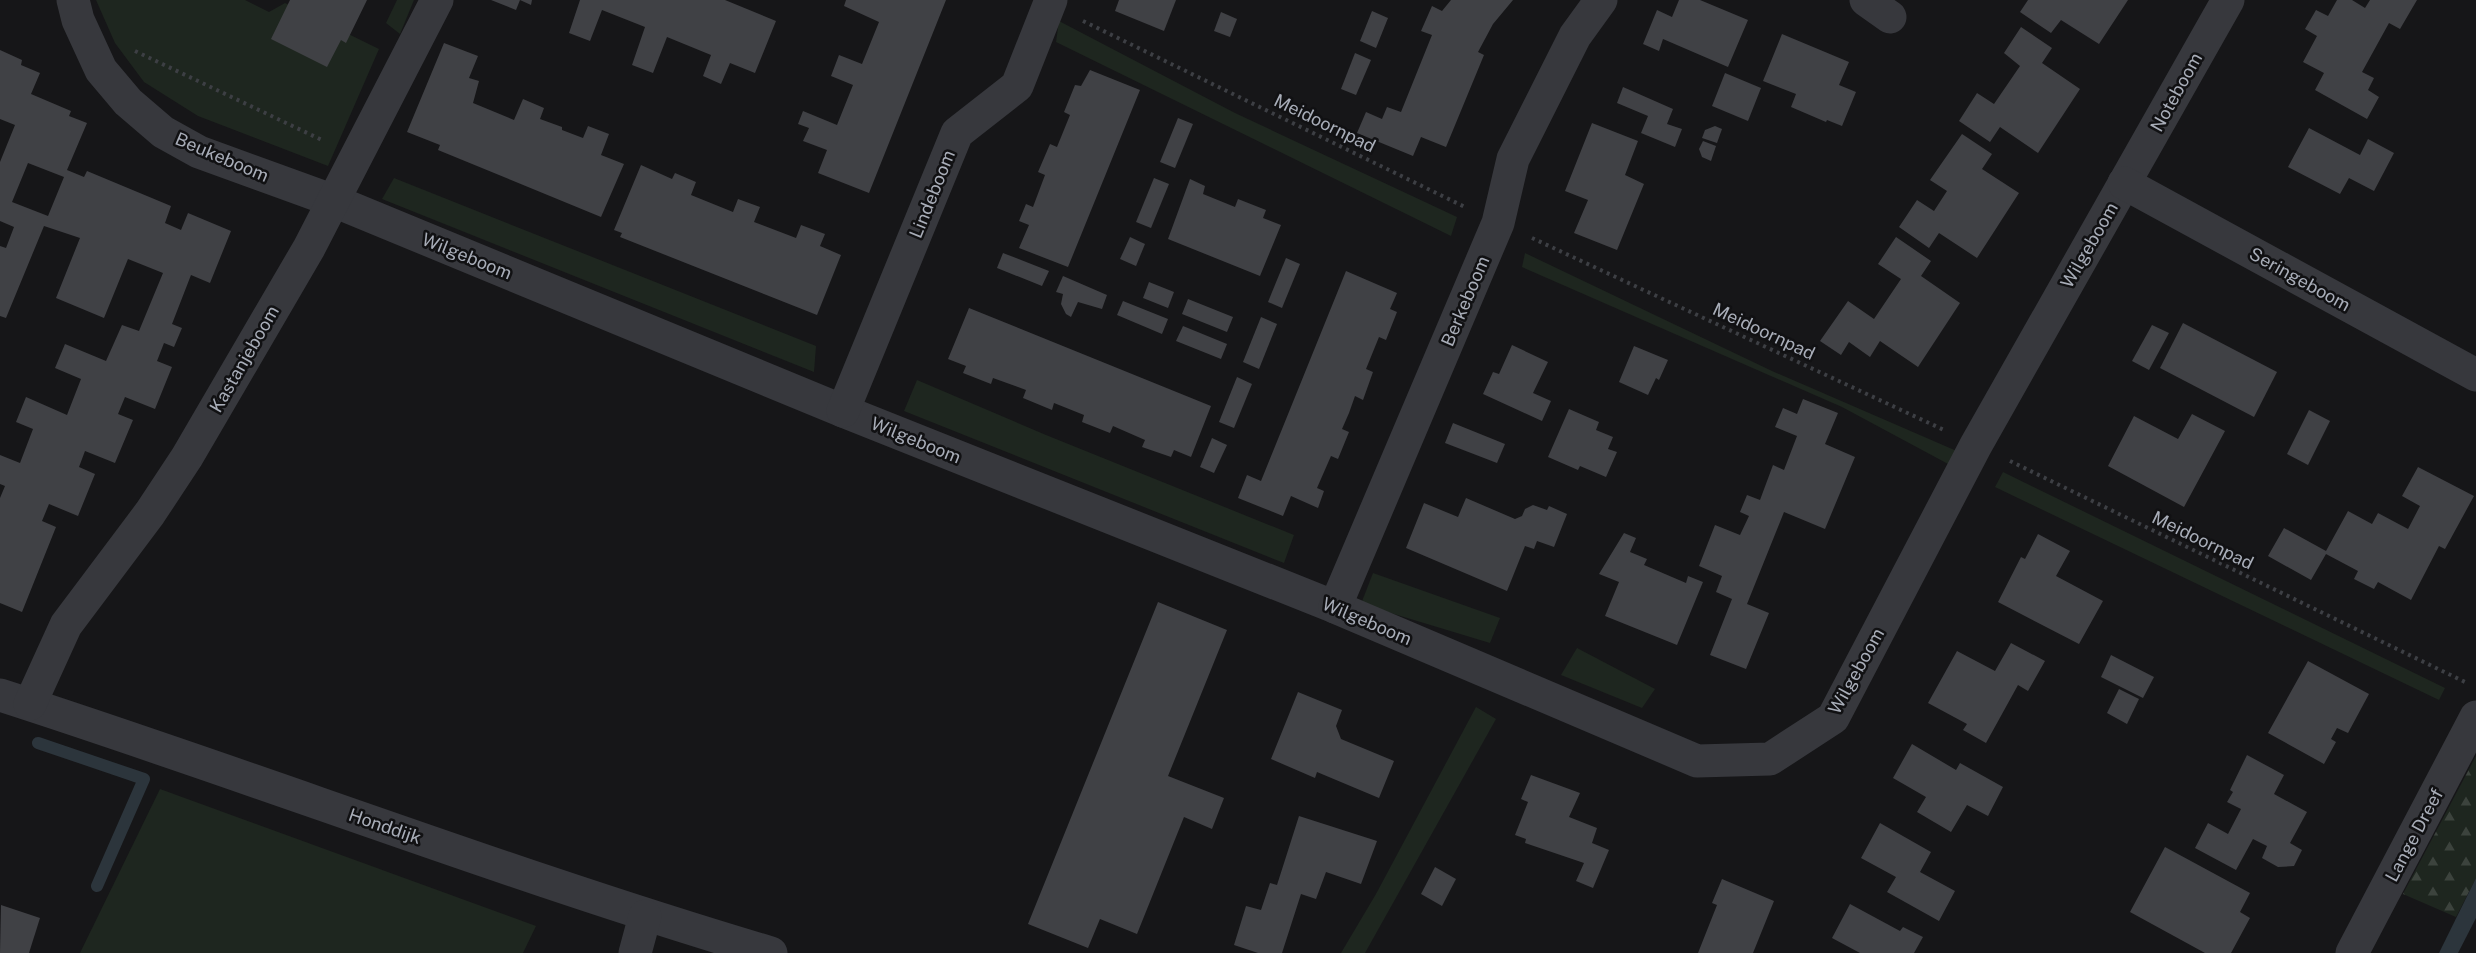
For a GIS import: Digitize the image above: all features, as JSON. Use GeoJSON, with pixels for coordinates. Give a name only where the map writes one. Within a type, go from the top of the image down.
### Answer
{"type":"FeatureCollection","features":[{"type":"Feature","properties":{"kind":"street","name":"Beukeboom"},"geometry":{"type":"LineString","coordinates":[[73,0],[78,20],[101,70],[128,102],[163,132],[199,152],[334,201]]}},
{"type":"Feature","properties":{"kind":"street","name":"Kastanjeboom"},"geometry":{"type":"LineString","coordinates":[[15,700],[66,625],[150,513],[187,457],[334,201],[437,0]]}},
{"type":"Feature","properties":{"kind":"street","name":"Berkeboom"},"geometry":{"type":"LineString","coordinates":[[1335,607],[1498,223],[1513,159],[1575,36],[1600,0]]}},
{"type":"Feature","properties":{"kind":"street","name":"Noteboom"},"geometry":{"type":"LineString","coordinates":[[2124,183],[2228,0]]}},
{"type":"Feature","properties":{"kind":"street","name":"Lindeboom"},"geometry":{"type":"LineString","coordinates":[[843,411],[957,133],[1017,86],[1050,2]]}},
{"type":"Feature","properties":{"kind":"street","name":"Wilgeboom"},"geometry":{"type":"LineString","coordinates":[[334,201],[843,411],[1335,607],[1698,761],[1770,759],[1833,718],[1976,445],[2124,183]]}},
{"type":"Feature","properties":{"kind":"street","name":"Seringeboom"},"geometry":{"type":"LineString","coordinates":[[2124,183],[2476,375]]}},
{"type":"Feature","properties":{"kind":"street","name":"Honddijk"},"geometry":{"type":"LineString","coordinates":[[15,700],[645,916],[771,953]]}},
{"type":"Feature","properties":{"kind":"street","name":"Lange Dreef"},"geometry":{"type":"LineString","coordinates":[[2352,953],[2476,717]]}},
{"type":"Feature","properties":{"kind":"street"},"geometry":{"type":"LineString","coordinates":[[635,953],[645,916]]}},
{"type":"Feature","properties":{"kind":"path","name":"Meidoornpad"},"geometry":{"type":"LineString","coordinates":[[1050,2],[1498,223],[1976,445],[2465,683]]}},
{"type":"Feature","properties":{"kind":"path"},"geometry":{"type":"LineString","coordinates":[[134,51],[357,157]]}},
{"type":"Feature","properties":{"kind":"green space"},"geometry":{"type":"Polygon","coordinates":[[[96,0],[245,0],[269,12],[285,3],[379,49],[328,166],[198,116],[144,82],[115,43],[96,0]]]}},
{"type":"Feature","properties":{"kind":"green space"},"geometry":{"type":"Polygon","coordinates":[[[397,0],[414,0],[400,34],[386,23],[397,0]]]}},
{"type":"Feature","properties":{"kind":"green space"},"geometry":{"type":"Polygon","coordinates":[[[1059,21],[1235,113],[1457,217],[1451,236],[1056,42],[1059,21]]]}},
{"type":"Feature","properties":{"kind":"green space"},"geometry":{"type":"Polygon","coordinates":[[[394,178],[816,346],[814,372],[382,199],[394,178]]]}},
{"type":"Feature","properties":{"kind":"green space"},"geometry":{"type":"Polygon","coordinates":[[[1525,253],[1772,371],[1959,452],[1950,465],[1842,407],[1522,267],[1525,253]]]}},
{"type":"Feature","properties":{"kind":"green space"},"geometry":{"type":"Polygon","coordinates":[[[917,380],[1046,435],[1294,535],[1284,563],[904,411],[917,380]]]}},
{"type":"Feature","properties":{"kind":"green space"},"geometry":{"type":"Polygon","coordinates":[[[2003,472],[2445,688],[2439,700],[1995,487],[2003,472]]]}},
{"type":"Feature","properties":{"kind":"green space"},"geometry":{"type":"Polygon","coordinates":[[[1373,573],[1500,618],[1490,643],[1361,604],[1373,573]]]}},
{"type":"Feature","properties":{"kind":"green space"},"geometry":{"type":"Polygon","coordinates":[[[1577,648],[1655,689],[1642,708],[1561,675],[1577,648]]]}},
{"type":"Feature","properties":{"kind":"green space"},"geometry":{"type":"Polygon","coordinates":[[[1476,707],[1496,719],[1365,953],[1341,953],[1376,894],[1476,707]]]}},
{"type":"Feature","properties":{"kind":"green space"},"geometry":{"type":"Polygon","coordinates":[[[2476,756],[2476,878],[2456,917],[2403,894],[2476,756]]]}},
{"type":"Feature","properties":{"kind":"green space"},"geometry":{"type":"Polygon","coordinates":[[[160,789],[536,926],[523,953],[80,953],[160,789]]]}},
{"type":"Feature","properties":{"kind":"shaded area"},"geometry":{"type":"Polygon","coordinates":[[[2476,878],[2476,918],[2458,953],[2439,953],[2476,878]]]}},
{"type":"Feature","properties":{"kind":"building"},"geometry":{"type":"Polygon","coordinates":[[[290,0],[367,0],[346,43],[341,40],[327,67],[271,39],[290,0]]]}},
{"type":"Feature","properties":{"kind":"building"},"geometry":{"type":"Polygon","coordinates":[[[491,0],[520,0],[516,10],[491,0]]]}},
{"type":"Feature","properties":{"kind":"building"},"geometry":{"type":"Polygon","coordinates":[[[520,0],[532,0],[531,5],[520,0]]]}},
{"type":"Feature","properties":{"kind":"building"},"geometry":{"type":"Polygon","coordinates":[[[580,0],[725,0],[776,21],[755,73],[730,63],[721,84],[703,76],[711,55],[667,37],[653,73],[632,65],[645,27],[602,10],[590,41],[569,33],[580,0]]]}},
{"type":"Feature","properties":{"kind":"building"},"geometry":{"type":"Polygon","coordinates":[[[846,0],[946,0],[869,193],[818,173],[827,150],[803,141],[809,128],[798,124],[803,111],[837,125],[853,85],[831,76],[839,55],[862,64],[879,22],[844,6],[846,0]]]}},
{"type":"Feature","properties":{"kind":"building"},"geometry":{"type":"Polygon","coordinates":[[[1119,0],[1176,0],[1164,31],[1115,11],[1119,0]]]}},
{"type":"Feature","properties":{"kind":"building"},"geometry":{"type":"Polygon","coordinates":[[[1451,0],[1513,0],[1493,24],[1478,52],[1484,55],[1446,147],[1421,137],[1413,156],[1357,133],[1366,112],[1382,119],[1387,107],[1401,112],[1432,35],[1421,31],[1432,6],[1442,11],[1451,0]]]}},
{"type":"Feature","properties":{"kind":"building"},"geometry":{"type":"Polygon","coordinates":[[[1679,0],[1700,0],[1748,20],[1728,67],[1663,39],[1659,51],[1643,44],[1657,10],[1672,17],[1679,0]]]}},
{"type":"Feature","properties":{"kind":"building"},"geometry":{"type":"Polygon","coordinates":[[[2028,0],[2128,0],[2099,44],[2061,20],[2051,33],[2020,12],[2028,0]]]}},
{"type":"Feature","properties":{"kind":"building"},"geometry":{"type":"Polygon","coordinates":[[[2337,0],[2352,0],[2365,8],[2370,0],[2417,0],[2400,29],[2389,23],[2362,72],[2374,78],[2368,90],[2379,97],[2367,119],[2315,90],[2324,73],[2303,62],[2317,36],[2305,29],[2316,10],[2328,16],[2337,0]]]}},
{"type":"Feature","properties":{"kind":"building"},"geometry":{"type":"Polygon","coordinates":[[[1372,11],[1388,18],[1376,48],[1360,41],[1372,11]]]}},
{"type":"Feature","properties":{"kind":"building"},"geometry":{"type":"Polygon","coordinates":[[[1221,12],[1237,19],[1230,37],[1214,31],[1221,12]]]}},
{"type":"Feature","properties":{"kind":"building"},"geometry":{"type":"Polygon","coordinates":[[[2021,27],[2052,48],[2042,63],[2080,89],[2038,153],[2000,127],[1990,142],[1959,121],[1977,93],[1994,104],[2020,66],[2004,53],[2021,27]]]}},
{"type":"Feature","properties":{"kind":"building"},"geometry":{"type":"Polygon","coordinates":[[[1782,34],[1849,62],[1839,85],[1856,92],[1842,126],[1827,120],[1826,122],[1791,107],[1796,94],[1763,81],[1782,34]]]}},
{"type":"Feature","properties":{"kind":"building"},"geometry":{"type":"Polygon","coordinates":[[[444,43],[478,56],[469,78],[479,81],[473,103],[514,120],[523,99],[544,108],[540,119],[562,127],[562,130],[583,138],[588,126],[609,134],[601,155],[624,164],[601,217],[438,150],[440,145],[407,132],[444,43]]]}},
{"type":"Feature","properties":{"kind":"building"},"geometry":{"type":"Polygon","coordinates":[[[0,50],[22,60],[21,65],[40,73],[31,94],[71,111],[69,116],[87,123],[67,170],[84,177],[87,171],[171,206],[165,223],[181,230],[188,213],[231,231],[210,283],[191,275],[172,324],[182,328],[174,347],[164,343],[157,361],[172,367],[155,409],[125,397],[118,414],[133,420],[115,463],[85,451],[79,467],[95,474],[78,516],[49,504],[42,521],[56,527],[22,612],[0,603],[0,498],[5,486],[0,484],[0,455],[20,463],[33,429],[16,422],[26,397],[67,415],[81,379],[55,368],[65,344],[106,361],[122,325],[139,331],[163,273],[128,259],[104,318],[56,298],[80,238],[44,226],[6,318],[0,316],[0,246],[6,248],[14,227],[0,221],[0,162],[15,125],[0,119],[0,50]],[[28,163],[12,202],[48,216],[64,177],[28,163]]]}},
{"type":"Feature","properties":{"kind":"building"},"geometry":{"type":"Polygon","coordinates":[[[1355,53],[1371,60],[1356,95],[1341,89],[1355,53]]]}},
{"type":"Feature","properties":{"kind":"building"},"geometry":{"type":"Polygon","coordinates":[[[1090,70],[1140,90],[1068,267],[1019,248],[1029,225],[1019,221],[1026,204],[1033,207],[1045,175],[1038,172],[1050,144],[1057,147],[1070,115],[1064,112],[1075,85],[1081,86],[1090,70]]]}},
{"type":"Feature","properties":{"kind":"building"},"geometry":{"type":"Polygon","coordinates":[[[1725,73],[1761,88],[1748,121],[1712,106],[1725,73]]]}},
{"type":"Feature","properties":{"kind":"building"},"geometry":{"type":"Polygon","coordinates":[[[1623,87],[1673,109],[1667,124],[1682,129],[1675,147],[1641,133],[1648,116],[1617,103],[1623,87]]]}},
{"type":"Feature","properties":{"kind":"building"},"geometry":{"type":"Polygon","coordinates":[[[1178,118],[1193,124],[1175,168],[1160,162],[1178,118]]]}},
{"type":"Feature","properties":{"kind":"building"},"geometry":{"type":"Polygon","coordinates":[[[1592,123],[1638,141],[1625,175],[1644,184],[1617,250],[1574,233],[1588,200],[1565,191],[1592,123]]]}},
{"type":"Feature","properties":{"kind":"building"},"geometry":{"type":"Polygon","coordinates":[[[1715,126],[1722,129],[1717,143],[1702,138],[1705,130],[1715,126]]]}},
{"type":"Feature","properties":{"kind":"building"},"geometry":{"type":"Polygon","coordinates":[[[2309,128],[2360,155],[2368,139],[2394,153],[2374,191],[2349,178],[2340,194],[2288,167],[2309,128]]]}},
{"type":"Feature","properties":{"kind":"building"},"geometry":{"type":"Polygon","coordinates":[[[1962,134],[1992,154],[1982,169],[2019,193],[1977,258],[1939,233],[1929,248],[1899,227],[1917,200],[1934,211],[1947,191],[1930,180],[1962,134]]]}},
{"type":"Feature","properties":{"kind":"building"},"geometry":{"type":"Polygon","coordinates":[[[1703,141],[1716,146],[1711,161],[1702,157],[1699,149],[1703,141]]]}},
{"type":"Feature","properties":{"kind":"building"},"geometry":{"type":"Polygon","coordinates":[[[641,165],[672,179],[675,173],[696,182],[691,195],[733,212],[738,199],[760,207],[754,222],[796,238],[801,225],[825,234],[820,246],[841,255],[817,315],[620,237],[622,233],[614,230],[641,165]]]}},
{"type":"Feature","properties":{"kind":"building"},"geometry":{"type":"Polygon","coordinates":[[[1154,178],[1169,184],[1151,228],[1136,222],[1154,178]]]}},
{"type":"Feature","properties":{"kind":"building"},"geometry":{"type":"Polygon","coordinates":[[[1190,179],[1205,186],[1203,194],[1235,207],[1238,199],[1266,210],[1263,218],[1281,225],[1260,276],[1168,239],[1190,179]]]}},
{"type":"Feature","properties":{"kind":"building"},"geometry":{"type":"Polygon","coordinates":[[[1130,237],[1145,244],[1136,266],[1120,259],[1130,237]]]}},
{"type":"Feature","properties":{"kind":"building"},"geometry":{"type":"Polygon","coordinates":[[[1896,237],[1931,261],[1921,276],[1960,303],[1918,367],[1880,341],[1870,357],[1849,342],[1841,355],[1820,341],[1848,301],[1874,319],[1901,279],[1878,264],[1896,237]]]}},
{"type":"Feature","properties":{"kind":"building"},"geometry":{"type":"Polygon","coordinates":[[[1003,253],[1049,271],[1042,286],[997,268],[1003,253]]]}},
{"type":"Feature","properties":{"kind":"building"},"geometry":{"type":"Polygon","coordinates":[[[1286,258],[1300,264],[1282,308],[1268,302],[1286,258]]]}},
{"type":"Feature","properties":{"kind":"building"},"geometry":{"type":"Polygon","coordinates":[[[1346,271],[1397,293],[1390,309],[1397,312],[1386,340],[1379,337],[1366,369],[1373,372],[1363,400],[1355,396],[1342,429],[1349,432],[1338,459],[1331,456],[1317,488],[1324,491],[1318,508],[1291,496],[1283,516],[1238,498],[1247,475],[1261,481],[1346,271]]]}},
{"type":"Feature","properties":{"kind":"building"},"geometry":{"type":"Polygon","coordinates":[[[1063,276],[1107,295],[1102,309],[1078,302],[1071,317],[1066,314],[1061,304],[1063,294],[1056,292],[1063,276]]]}},
{"type":"Feature","properties":{"kind":"building"},"geometry":{"type":"Polygon","coordinates":[[[1149,282],[1174,292],[1168,308],[1143,298],[1149,282]]]}},
{"type":"Feature","properties":{"kind":"building"},"geometry":{"type":"Polygon","coordinates":[[[1188,299],[1233,317],[1227,332],[1182,314],[1188,299]]]}},
{"type":"Feature","properties":{"kind":"building"},"geometry":{"type":"Polygon","coordinates":[[[1123,301],[1168,319],[1162,334],[1117,315],[1123,301]]]}},
{"type":"Feature","properties":{"kind":"building"},"geometry":{"type":"Polygon","coordinates":[[[969,308],[1211,406],[1191,457],[1174,450],[1171,457],[1142,447],[1145,440],[1113,426],[1110,433],[1082,422],[1084,415],[1054,403],[1052,410],[1023,398],[1026,390],[993,378],[991,384],[963,373],[966,366],[948,359],[969,308]]]}},
{"type":"Feature","properties":{"kind":"building"},"geometry":{"type":"Polygon","coordinates":[[[1261,317],[1277,324],[1259,369],[1243,362],[1261,317]]]}},
{"type":"Feature","properties":{"kind":"building"},"geometry":{"type":"Polygon","coordinates":[[[2183,323],[2277,372],[2254,417],[2160,368],[2183,323]]]}},
{"type":"Feature","properties":{"kind":"building"},"geometry":{"type":"Polygon","coordinates":[[[2152,325],[2169,333],[2149,370],[2132,361],[2152,325]]]}},
{"type":"Feature","properties":{"kind":"building"},"geometry":{"type":"Polygon","coordinates":[[[1183,326],[1227,344],[1221,359],[1176,341],[1183,326]]]}},
{"type":"Feature","properties":{"kind":"building"},"geometry":{"type":"Polygon","coordinates":[[[1512,345],[1548,362],[1533,393],[1551,401],[1542,421],[1483,394],[1493,372],[1499,374],[1512,345]]]}},
{"type":"Feature","properties":{"kind":"building"},"geometry":{"type":"Polygon","coordinates":[[[1634,346],[1668,360],[1659,380],[1656,378],[1648,395],[1619,382],[1634,346]]]}},
{"type":"Feature","properties":{"kind":"building"},"geometry":{"type":"Polygon","coordinates":[[[1237,377],[1252,384],[1234,428],[1219,422],[1237,377]]]}},
{"type":"Feature","properties":{"kind":"building"},"geometry":{"type":"Polygon","coordinates":[[[1803,399],[1838,413],[1825,444],[1855,457],[1825,529],[1784,512],[1747,604],[1769,613],[1746,669],[1710,655],[1732,599],[1716,592],[1722,576],[1699,566],[1715,525],[1740,535],[1749,516],[1740,512],[1747,495],[1760,500],[1773,465],[1784,470],[1797,436],[1775,427],[1783,408],[1797,414],[1803,399]]]}},
{"type":"Feature","properties":{"kind":"building"},"geometry":{"type":"Polygon","coordinates":[[[1569,409],[1599,422],[1596,430],[1613,437],[1608,449],[1617,452],[1606,477],[1580,466],[1578,470],[1548,457],[1569,409]]]}},
{"type":"Feature","properties":{"kind":"building"},"geometry":{"type":"Polygon","coordinates":[[[2309,410],[2330,421],[2308,465],[2287,454],[2309,410]]]}},
{"type":"Feature","properties":{"kind":"building"},"geometry":{"type":"Polygon","coordinates":[[[2192,414],[2225,431],[2184,507],[2108,466],[2134,416],[2178,439],[2192,414]]]}},
{"type":"Feature","properties":{"kind":"building"},"geometry":{"type":"Polygon","coordinates":[[[1453,423],[1505,444],[1497,463],[1445,443],[1453,423]]]}},
{"type":"Feature","properties":{"kind":"building"},"geometry":{"type":"Polygon","coordinates":[[[1212,438],[1227,445],[1214,473],[1200,467],[1212,438]]]}},
{"type":"Feature","properties":{"kind":"building"},"geometry":{"type":"Polygon","coordinates":[[[2418,467],[2474,496],[2445,549],[2439,546],[2411,600],[2378,582],[2374,589],[2354,579],[2358,571],[2326,554],[2311,580],[2268,556],[2284,528],[2326,551],[2348,511],[2372,524],[2378,513],[2408,529],[2420,506],[2402,496],[2418,467]]]}},
{"type":"Feature","properties":{"kind":"building"},"geometry":{"type":"Polygon","coordinates":[[[1466,498],[1515,519],[1522,516],[1525,509],[1533,505],[1547,510],[1549,506],[1567,514],[1554,547],[1537,541],[1534,549],[1525,546],[1507,591],[1406,548],[1424,503],[1458,517],[1466,498]]]}},
{"type":"Feature","properties":{"kind":"building"},"geometry":{"type":"Polygon","coordinates":[[[1624,533],[1636,538],[1630,552],[1647,559],[1644,565],[1686,583],[1688,576],[1703,582],[1677,645],[1605,616],[1619,582],[1599,574],[1624,533]]]}},
{"type":"Feature","properties":{"kind":"building"},"geometry":{"type":"Polygon","coordinates":[[[2038,534],[2070,551],[2056,576],[2103,601],[2079,644],[1998,602],[2021,557],[2025,559],[2038,534]]]}},
{"type":"Feature","properties":{"kind":"building"},"geometry":{"type":"Polygon","coordinates":[[[1158,602],[1227,630],[1168,776],[1224,798],[1212,829],[1184,817],[1137,934],[1100,919],[1088,948],[1028,924],[1158,602]]]}},
{"type":"Feature","properties":{"kind":"building"},"geometry":{"type":"Polygon","coordinates":[[[2011,643],[2045,661],[2028,691],[2018,685],[1986,743],[1963,730],[1967,724],[1928,703],[1957,651],[1995,671],[2011,643]]]}},
{"type":"Feature","properties":{"kind":"building"},"geometry":{"type":"Polygon","coordinates":[[[2111,655],[2154,677],[2143,698],[2101,677],[2111,655]]]}},
{"type":"Feature","properties":{"kind":"building"},"geometry":{"type":"Polygon","coordinates":[[[2308,661],[2369,694],[2348,733],[2337,728],[2331,739],[2336,742],[2324,764],[2268,733],[2308,661]]]}},
{"type":"Feature","properties":{"kind":"building"},"geometry":{"type":"Polygon","coordinates":[[[2119,689],[2139,699],[2127,724],[2107,713],[2119,689]]]}},
{"type":"Feature","properties":{"kind":"building"},"geometry":{"type":"Polygon","coordinates":[[[1298,692],[1342,710],[1336,726],[1341,739],[1394,761],[1379,798],[1317,772],[1315,778],[1271,759],[1298,692]]]}},
{"type":"Feature","properties":{"kind":"building"},"geometry":{"type":"Polygon","coordinates":[[[1912,744],[1956,770],[1960,763],[2003,787],[1988,816],[1967,805],[1951,832],[1917,812],[1926,797],[1893,778],[1912,744]]]}},
{"type":"Feature","properties":{"kind":"building"},"geometry":{"type":"Polygon","coordinates":[[[2247,755],[2284,775],[2274,794],[2307,812],[2290,843],[2302,850],[2294,866],[2278,867],[2262,858],[2267,846],[2253,839],[2236,870],[2195,848],[2208,823],[2228,834],[2241,809],[2227,802],[2233,792],[2230,790],[2247,755]]]}},
{"type":"Feature","properties":{"kind":"building"},"geometry":{"type":"Polygon","coordinates":[[[1531,775],[1580,793],[1569,817],[1597,828],[1592,843],[1609,850],[1593,888],[1576,881],[1584,863],[1525,843],[1526,839],[1515,835],[1528,802],[1521,799],[1531,775]]]}},
{"type":"Feature","properties":{"kind":"building"},"geometry":{"type":"Polygon","coordinates":[[[1299,816],[1377,841],[1361,884],[1326,872],[1316,899],[1301,894],[1282,953],[1258,953],[1234,945],[1246,906],[1261,910],[1270,883],[1277,885],[1299,816]]]}},
{"type":"Feature","properties":{"kind":"building"},"geometry":{"type":"Polygon","coordinates":[[[1880,823],[1931,852],[1920,872],[1955,891],[1939,921],[1887,892],[1896,877],[1861,858],[1880,823]]]}},
{"type":"Feature","properties":{"kind":"building"},"geometry":{"type":"Polygon","coordinates":[[[2165,847],[2250,893],[2240,912],[2250,918],[2231,953],[2205,953],[2130,912],[2165,847]]]}},
{"type":"Feature","properties":{"kind":"building"},"geometry":{"type":"Polygon","coordinates":[[[1435,867],[1456,879],[1442,906],[1421,894],[1435,867]]]}},
{"type":"Feature","properties":{"kind":"building"},"geometry":{"type":"Polygon","coordinates":[[[1722,879],[1774,901],[1753,953],[1698,953],[1717,905],[1712,903],[1722,879]]]}},
{"type":"Feature","properties":{"kind":"building"},"geometry":{"type":"Polygon","coordinates":[[[1850,904],[1900,931],[1903,927],[1923,937],[1914,953],[1860,953],[1832,938],[1850,904]]]}},
{"type":"Feature","properties":{"kind":"building"},"geometry":{"type":"Polygon","coordinates":[[[1,905],[40,918],[29,953],[0,953],[1,905]]]}},
{"type":"Feature","properties":{"kind":"waterway"},"geometry":{"type":"LineString","coordinates":[[38,743],[144,779],[97,886]]}}]}
